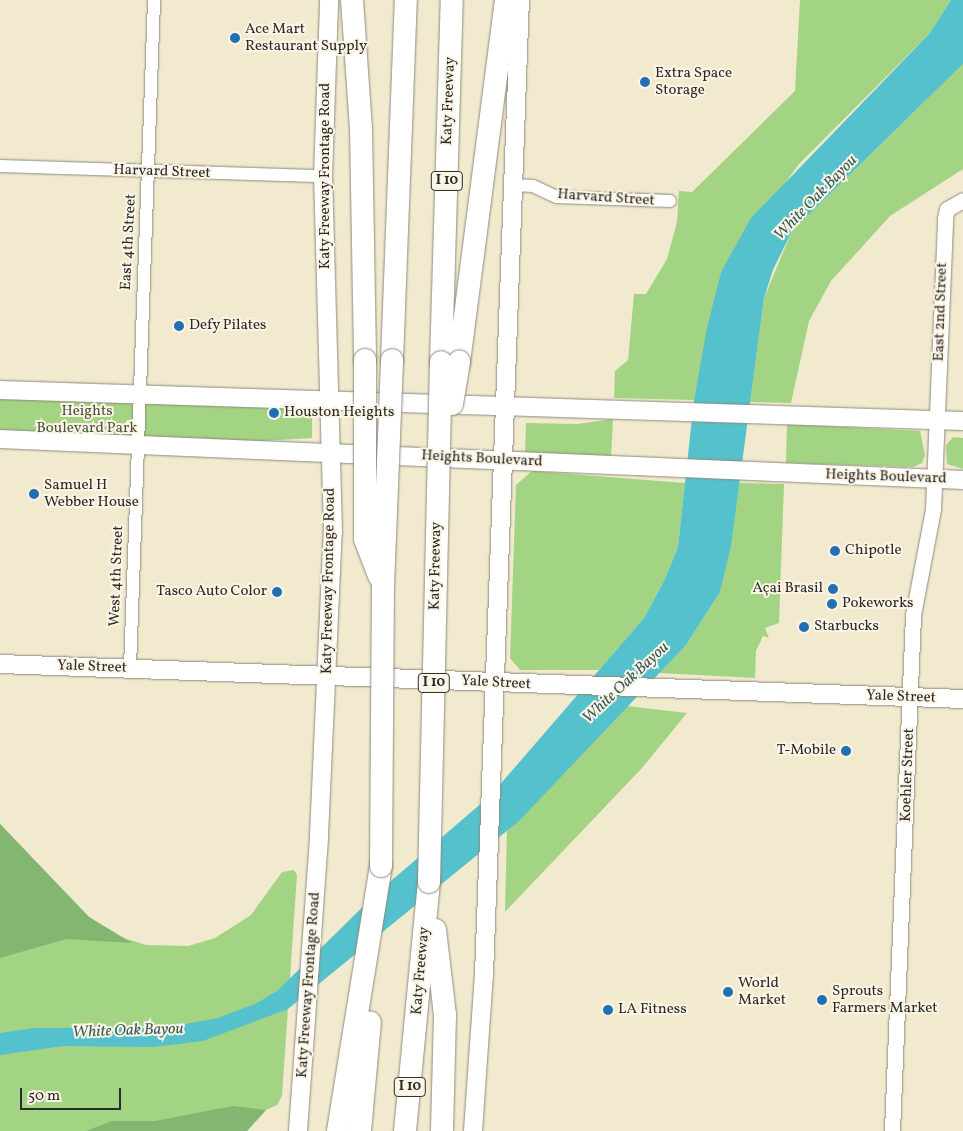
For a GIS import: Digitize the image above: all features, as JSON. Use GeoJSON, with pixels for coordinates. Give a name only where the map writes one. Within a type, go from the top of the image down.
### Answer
{"type":"FeatureCollection","features":[{"type":"Feature","properties":{"kind":"highway"},"geometry":{"type":"LineString","coordinates":[[352,0],[361,128],[365,360],[365,539],[383,586]]}},
{"type":"Feature","properties":{"kind":"highway"},"geometry":{"type":"LineString","coordinates":[[360,1131],[366,1088],[381,866],[383,586],[406,0]]}},
{"type":"Feature","properties":{"kind":"highway","name":"Katy Freeway"},"geometry":{"type":"LineString","coordinates":[[405,1131],[429,882],[438,484],[450,362],[452,0]]}},
{"type":"Feature","properties":{"kind":"highway"},"geometry":{"type":"LineString","coordinates":[[450,362],[506,0]]}},
{"type":"Feature","properties":{"kind":"highway"},"geometry":{"type":"LineString","coordinates":[[340,1123],[381,866]]}},
{"type":"Feature","properties":{"kind":"highway"},"geometry":{"type":"LineString","coordinates":[[429,882],[445,1015],[442,1131]]}},
{"type":"Feature","properties":{"kind":"main road","name":"Katy Freeway Frontage Road"},"geometry":{"type":"LineString","coordinates":[[298,1131],[319,835],[328,677],[333,532],[323,176],[329,0]]}},
{"type":"Feature","properties":{"kind":"main road"},"geometry":{"type":"LineString","coordinates":[[473,1131],[484,976],[500,460],[514,185],[520,0]]}},
{"type":"Feature","properties":{"kind":"main road"},"geometry":{"type":"LineString","coordinates":[[0,390],[329,398],[504,406],[620,408],[789,416],[963,421]]}},
{"type":"Feature","properties":{"kind":"main road","name":"Heights Boulevard"},"geometry":{"type":"LineString","coordinates":[[0,439],[330,450],[785,474],[963,480]]}},
{"type":"Feature","properties":{"kind":"main road","name":"Yale Street"},"geometry":{"type":"LineString","coordinates":[[0,664],[493,682],[530,685],[963,699]]}},
{"type":"Feature","properties":{"kind":"street","name":"East 4th Street"},"geometry":{"type":"LineString","coordinates":[[139,394],[149,172],[154,0]]}},
{"type":"Feature","properties":{"kind":"street","name":"Harvard Street"},"geometry":{"type":"LineString","coordinates":[[0,166],[323,176]]}},
{"type":"Feature","properties":{"kind":"street","name":"Harvard Street"},"geometry":{"type":"LineString","coordinates":[[514,185],[533,186],[557,197],[670,202]]}},
{"type":"Feature","properties":{"kind":"street","name":"East 2nd Street"},"geometry":{"type":"LineString","coordinates":[[938,420],[944,218],[957,203]]}},
{"type":"Feature","properties":{"kind":"street","name":"West 4th Street"},"geometry":{"type":"LineString","coordinates":[[130,668],[139,394]]}},
{"type":"Feature","properties":{"kind":"street","name":"Koehler Street"},"geometry":{"type":"LineString","coordinates":[[892,1131],[916,581],[931,517],[938,420]]}},
{"type":"Feature","properties":{"kind":"green space"},"geometry":{"type":"Polygon","coordinates":[[[800,0],[951,0],[929,34],[799,164],[721,272],[694,400],[614,398],[615,371],[628,360],[634,294],[646,294],[667,259],[677,222],[679,191],[692,192],[795,91],[800,0]]]}},
{"type":"Feature","properties":{"kind":"green space"},"geometry":{"type":"Polygon","coordinates":[[[963,64],[963,169],[890,216],[831,281],[809,321],[791,403],[750,402],[764,298],[792,231],[963,64]]]}},
{"type":"Feature","properties":{"kind":"green space","name":"Heights Boulevard Park"},"geometry":{"type":"Polygon","coordinates":[[[0,398],[312,409],[312,438],[231,443],[0,435],[0,398]]]}},
{"type":"Feature","properties":{"kind":"green space"},"geometry":{"type":"Polygon","coordinates":[[[613,419],[611,457],[525,452],[526,423],[577,424],[613,419]]]}},
{"type":"Feature","properties":{"kind":"green space"},"geometry":{"type":"Polygon","coordinates":[[[787,424],[920,431],[925,455],[922,463],[913,467],[786,463],[787,424]]]}},
{"type":"Feature","properties":{"kind":"green space"},"geometry":{"type":"Polygon","coordinates":[[[953,437],[963,438],[963,469],[947,464],[946,445],[953,437]]]}},
{"type":"Feature","properties":{"kind":"green space"},"geometry":{"type":"Polygon","coordinates":[[[532,471],[685,483],[678,547],[665,579],[644,618],[599,670],[520,670],[510,658],[516,485],[532,471]]]}},
{"type":"Feature","properties":{"kind":"green space"},"geometry":{"type":"Polygon","coordinates":[[[739,483],[784,484],[779,623],[765,628],[769,638],[763,636],[756,651],[755,678],[659,673],[686,645],[720,592],[739,483]]]}},
{"type":"Feature","properties":{"kind":"green space"},"geometry":{"type":"Polygon","coordinates":[[[627,706],[687,713],[642,768],[505,912],[507,829],[627,706]]]}},
{"type":"Feature","properties":{"kind":"green space"},"geometry":{"type":"Polygon","coordinates":[[[0,824],[89,917],[121,937],[146,945],[188,946],[215,938],[251,915],[282,872],[294,870],[297,875],[282,1096],[277,1105],[266,1110],[247,1131],[0,1131],[0,824]]]}},
{"type":"Feature","properties":{"kind":"green space"},"geometry":{"type":"Polygon","coordinates":[[[0,824],[89,917],[132,943],[66,939],[0,958],[0,824]]]}},
{"type":"Feature","properties":{"kind":"green space"},"geometry":{"type":"Polygon","coordinates":[[[233,1106],[266,1110],[247,1131],[86,1131],[112,1121],[155,1121],[233,1106]]]}},
{"type":"Feature","properties":{"kind":"water","name":"White Oak Bayou"},"geometry":{"type":"Polygon","coordinates":[[[951,0],[963,0],[963,64],[792,231],[773,270],[764,298],[731,546],[720,592],[686,645],[519,821],[288,1009],[203,1041],[153,1047],[63,1046],[0,1055],[0,1033],[35,1028],[169,1027],[218,1018],[257,1003],[277,991],[377,893],[491,795],[644,618],[665,579],[678,547],[694,400],[707,328],[721,272],[751,218],[929,34],[951,0]]]}},
{"type":"Feature","properties":{"kind":"place","name":"Ace Mart Restaurant Supply"},"geometry":{"type":"Point","coordinates":[235,38]}},
{"type":"Feature","properties":{"kind":"place","name":"Extra Space Storage"},"geometry":{"type":"Point","coordinates":[645,82]}},
{"type":"Feature","properties":{"kind":"place","name":"Defy Pilates"},"geometry":{"type":"Point","coordinates":[179,326]}},
{"type":"Feature","properties":{"kind":"place","name":"Houston Heights"},"geometry":{"type":"Point","coordinates":[274,413]}},
{"type":"Feature","properties":{"kind":"place","name":"Samuel H Webber House"},"geometry":{"type":"Point","coordinates":[34,494]}},
{"type":"Feature","properties":{"kind":"place","name":"Chipotle"},"geometry":{"type":"Point","coordinates":[835,551]}},
{"type":"Feature","properties":{"kind":"place","name":"Açai Brasil"},"geometry":{"type":"Point","coordinates":[833,589]}},
{"type":"Feature","properties":{"kind":"place","name":"Tasco Auto Color"},"geometry":{"type":"Point","coordinates":[277,592]}},
{"type":"Feature","properties":{"kind":"place","name":"Pokeworks"},"geometry":{"type":"Point","coordinates":[832,604]}},
{"type":"Feature","properties":{"kind":"place","name":"Starbucks"},"geometry":{"type":"Point","coordinates":[804,627]}},
{"type":"Feature","properties":{"kind":"place","name":"T-Mobile"},"geometry":{"type":"Point","coordinates":[846,751]}},
{"type":"Feature","properties":{"kind":"place","name":"World Market"},"geometry":{"type":"Point","coordinates":[728,992]}},
{"type":"Feature","properties":{"kind":"place","name":"Sprouts Farmers Market"},"geometry":{"type":"Point","coordinates":[822,1000]}},
{"type":"Feature","properties":{"kind":"place","name":"LA Fitness"},"geometry":{"type":"Point","coordinates":[608,1010]}}]}
